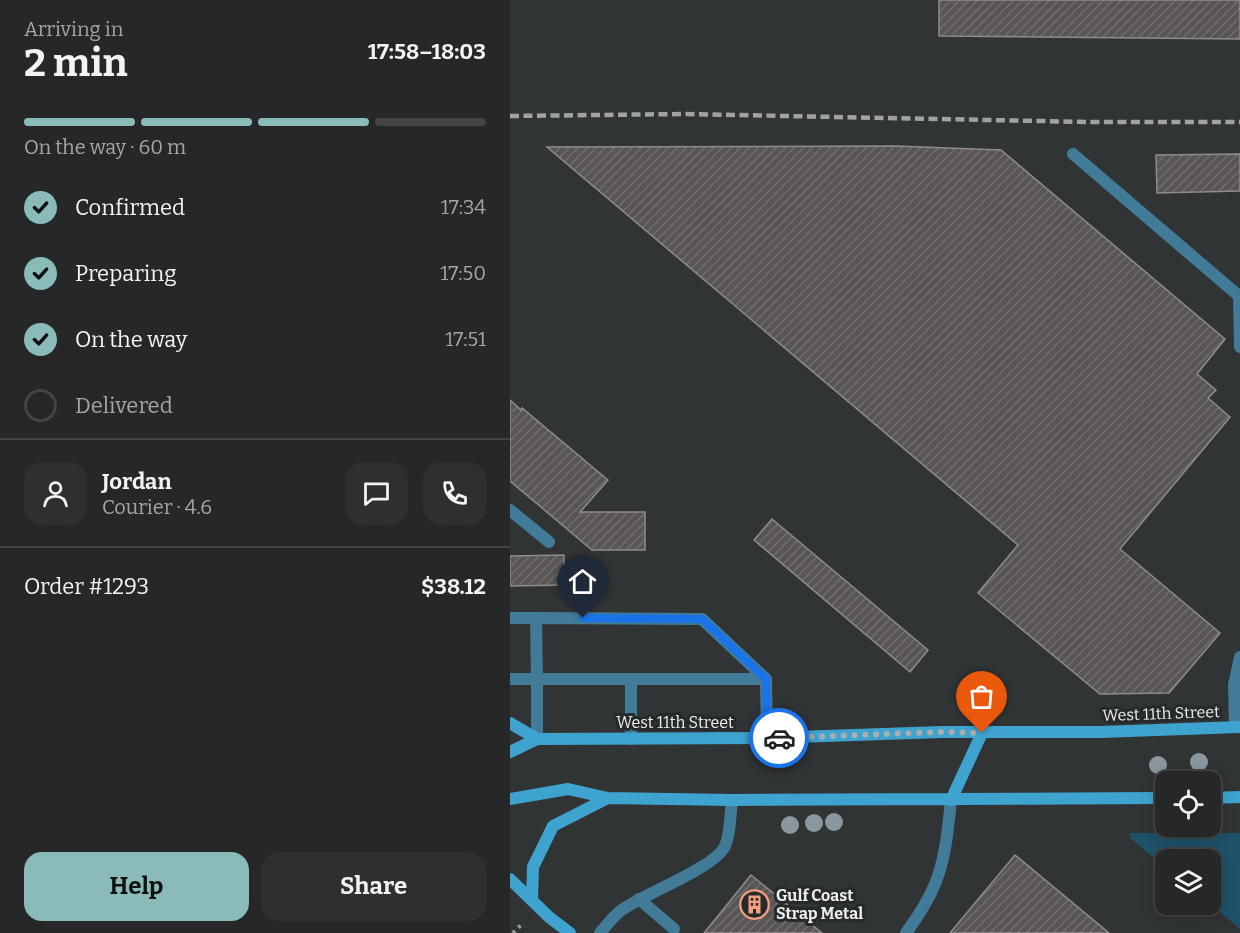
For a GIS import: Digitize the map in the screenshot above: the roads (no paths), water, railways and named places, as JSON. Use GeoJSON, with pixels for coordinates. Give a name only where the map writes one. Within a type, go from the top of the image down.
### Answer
{"type":"FeatureCollection","features":[{"type":"Feature","properties":{"kind":"main road"},"geometry":{"type":"LineString","coordinates":[[510,723],[537,739]]}},
{"type":"Feature","properties":{"kind":"main road","name":"West 11th Street"},"geometry":{"type":"LineString","coordinates":[[510,752],[537,739],[767,738],[941,732],[1101,732],[1238,727]]}},
{"type":"Feature","properties":{"kind":"main road"},"geometry":{"type":"LineString","coordinates":[[951,800],[982,733]]}},
{"type":"Feature","properties":{"kind":"main road"},"geometry":{"type":"LineString","coordinates":[[510,800],[568,789],[608,798],[732,800],[1155,798]]}},
{"type":"Feature","properties":{"kind":"main road"},"geometry":{"type":"LineString","coordinates":[[1221,798],[1240,797]]}},
{"type":"Feature","properties":{"kind":"main road"},"geometry":{"type":"LineString","coordinates":[[532,900],[533,867],[553,826],[608,798]]}},
{"type":"Feature","properties":{"kind":"main road"},"geometry":{"type":"LineString","coordinates":[[510,879],[570,933]]}},
{"type":"Feature","properties":{"kind":"street"},"geometry":{"type":"LineString","coordinates":[[1073,154],[1239,296],[1240,347]]}},
{"type":"Feature","properties":{"kind":"street"},"geometry":{"type":"LineString","coordinates":[[510,510],[549,542]]}},
{"type":"Feature","properties":{"kind":"street"},"geometry":{"type":"LineString","coordinates":[[510,618],[702,619],[766,679],[767,738]]}},
{"type":"Feature","properties":{"kind":"street"},"geometry":{"type":"LineString","coordinates":[[536,618],[537,739]]}},
{"type":"Feature","properties":{"kind":"street"},"geometry":{"type":"LineString","coordinates":[[1238,727],[1234,685],[1240,657]]}},
{"type":"Feature","properties":{"kind":"street"},"geometry":{"type":"LineString","coordinates":[[510,679],[766,679]]}},
{"type":"Feature","properties":{"kind":"street"},"geometry":{"type":"LineString","coordinates":[[631,679],[631,739]]}},
{"type":"Feature","properties":{"kind":"street"},"geometry":{"type":"LineString","coordinates":[[600,933],[618,913],[639,899],[691,873],[716,857],[724,848],[729,835],[732,800]]}},
{"type":"Feature","properties":{"kind":"street"},"geometry":{"type":"LineString","coordinates":[[906,933],[926,903],[935,882],[947,837],[951,800]]}},
{"type":"Feature","properties":{"kind":"street"},"geometry":{"type":"LineString","coordinates":[[639,899],[674,929]]}},
{"type":"Feature","properties":{"kind":"railway"},"geometry":{"type":"LineString","coordinates":[[510,116],[684,114],[1090,122],[1240,122]]}},
{"type":"Feature","properties":{"kind":"place","name":"Gulf Coast Strap Metal"},"geometry":{"type":"Point","coordinates":[755,904]}}]}
